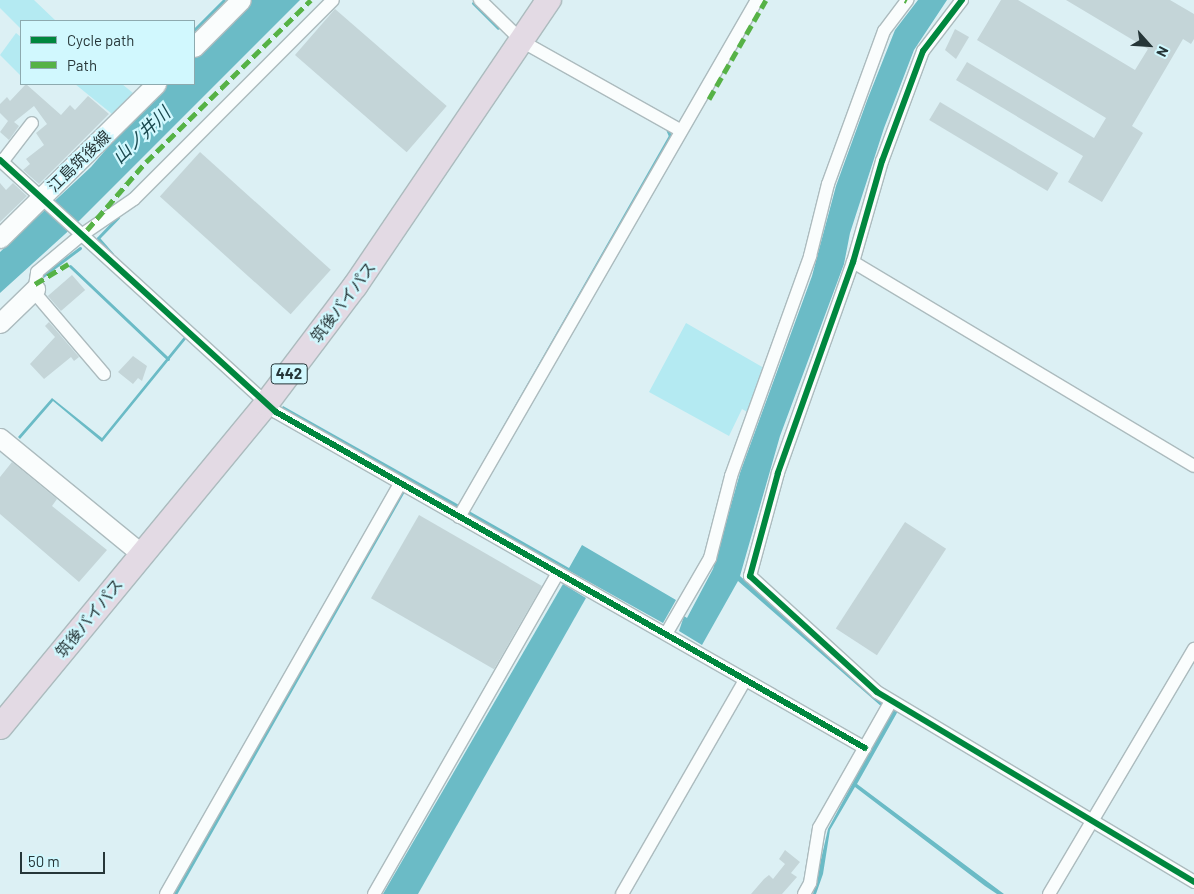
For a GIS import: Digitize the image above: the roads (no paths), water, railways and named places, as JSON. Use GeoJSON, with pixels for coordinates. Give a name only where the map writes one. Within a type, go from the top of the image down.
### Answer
{"type":"FeatureCollection","features":[{"type":"Feature","properties":{"kind":"highway","name":"筑後バイパス"},"geometry":{"type":"LineString","coordinates":[[519,38],[542,0]]}},
{"type":"Feature","properties":{"kind":"highway","name":"筑後バイパス"},"geometry":{"type":"LineString","coordinates":[[0,727],[261,399],[519,38],[550,0]]}},
{"type":"Feature","properties":{"kind":"highway","name":"筑後バイパス"},"geometry":{"type":"LineString","coordinates":[[0,707],[132,546],[261,399]]}},
{"type":"Feature","properties":{"kind":"main road"},"geometry":{"type":"LineString","coordinates":[[195,46],[242,0]]}},
{"type":"Feature","properties":{"kind":"main road","name":"江島筑後線"},"geometry":{"type":"LineString","coordinates":[[0,238],[42,200],[155,85]]}},
{"type":"Feature","properties":{"kind":"main road"},"geometry":{"type":"LineString","coordinates":[[0,323],[35,289]]}},
{"type":"Feature","properties":{"kind":"main road"},"geometry":{"type":"LineString","coordinates":[[2,443],[132,546]]}},
{"type":"Feature","properties":{"kind":"street"},"geometry":{"type":"LineString","coordinates":[[104,374],[35,289],[37,272],[76,232],[134,199],[333,0]]}},
{"type":"Feature","properties":{"kind":"street"},"geometry":{"type":"LineString","coordinates":[[480,0],[519,38],[680,130]]}},
{"type":"Feature","properties":{"kind":"street"},"geometry":{"type":"LineString","coordinates":[[459,517],[680,130],[757,0]]}},
{"type":"Feature","properties":{"kind":"street"},"geometry":{"type":"LineString","coordinates":[[666,634],[710,558],[731,476],[810,256],[828,184],[884,31],[908,0]]}},
{"type":"Feature","properties":{"kind":"street"},"geometry":{"type":"LineString","coordinates":[[962,0],[923,51],[882,161],[853,262],[778,473],[750,576],[891,701],[1194,882]]}},
{"type":"Feature","properties":{"kind":"street"},"geometry":{"type":"LineString","coordinates":[[32,123],[1,161],[76,232],[261,399],[400,484],[560,576],[666,634],[744,682],[865,748]]}},
{"type":"Feature","properties":{"kind":"street"},"geometry":{"type":"LineString","coordinates":[[853,262],[1194,466]]}},
{"type":"Feature","properties":{"kind":"street"},"geometry":{"type":"LineString","coordinates":[[166,894],[400,484]]}},
{"type":"Feature","properties":{"kind":"street"},"geometry":{"type":"LineString","coordinates":[[374,894],[560,576]]}},
{"type":"Feature","properties":{"kind":"street"},"geometry":{"type":"LineString","coordinates":[[1049,894],[1194,649]]}},
{"type":"Feature","properties":{"kind":"street"},"geometry":{"type":"LineString","coordinates":[[622,894],[744,682]]}},
{"type":"Feature","properties":{"kind":"street"},"geometry":{"type":"LineString","coordinates":[[804,894],[810,883],[819,828],[891,701]]}},
{"type":"Feature","properties":{"kind":"water","name":"山ノ井川"},"geometry":{"type":"Polygon","coordinates":[[[247,0],[300,0],[75,225],[0,293],[0,252],[91,167],[161,85],[195,85],[195,52],[247,0]]]}},
{"type":"Feature","properties":{"kind":"water"},"geometry":{"type":"Polygon","coordinates":[[[918,0],[947,0],[914,50],[884,128],[850,233],[844,264],[780,436],[740,576],[871,695],[884,703],[882,707],[738,581],[702,645],[679,631],[684,616],[687,618],[713,569],[740,473],[812,276],[836,186],[868,98],[895,30],[918,0]]]}},
{"type":"Feature","properties":{"kind":"water"},"geometry":{"type":"Polygon","coordinates":[[[184,337],[186,339],[102,442],[53,401],[20,439],[18,437],[52,398],[102,438],[184,337]]]}},
{"type":"Feature","properties":{"kind":"water"},"geometry":{"type":"Polygon","coordinates":[[[283,406],[459,505],[457,509],[281,409],[283,406]]]}},
{"type":"Feature","properties":{"kind":"water"},"geometry":{"type":"Polygon","coordinates":[[[469,511],[569,568],[582,545],[676,600],[663,623],[467,514],[469,511]]]}},
{"type":"Feature","properties":{"kind":"water"},"geometry":{"type":"Polygon","coordinates":[[[563,584],[586,598],[418,894],[383,894],[563,584]]]}},
{"type":"Feature","properties":{"kind":"water"},"geometry":{"type":"Polygon","coordinates":[[[893,708],[898,711],[857,784],[1004,894],[997,894],[985,886],[855,787],[830,830],[823,874],[816,894],[813,894],[828,829],[893,708]]]}},
{"type":"Feature","properties":{"kind":"waterway"},"geometry":{"type":"LineString","coordinates":[[195,29],[224,0]]}},
{"type":"Feature","properties":{"kind":"waterway"},"geometry":{"type":"LineString","coordinates":[[473,3],[498,28]]}},
{"type":"Feature","properties":{"kind":"waterway"},"geometry":{"type":"LineString","coordinates":[[128,196],[289,36]]}},
{"type":"Feature","properties":{"kind":"waterway"},"geometry":{"type":"LineString","coordinates":[[490,451],[670,136],[667,129]]}},
{"type":"Feature","properties":{"kind":"waterway"},"geometry":{"type":"LineString","coordinates":[[112,254],[98,238],[118,217]]}},
{"type":"Feature","properties":{"kind":"waterway"},"geometry":{"type":"LineString","coordinates":[[40,278],[80,248]]}},
{"type":"Feature","properties":{"kind":"waterway"},"geometry":{"type":"LineString","coordinates":[[70,266],[168,359]]}},
{"type":"Feature","properties":{"kind":"waterway"},"geometry":{"type":"LineString","coordinates":[[175,894],[405,488]]}}]}
